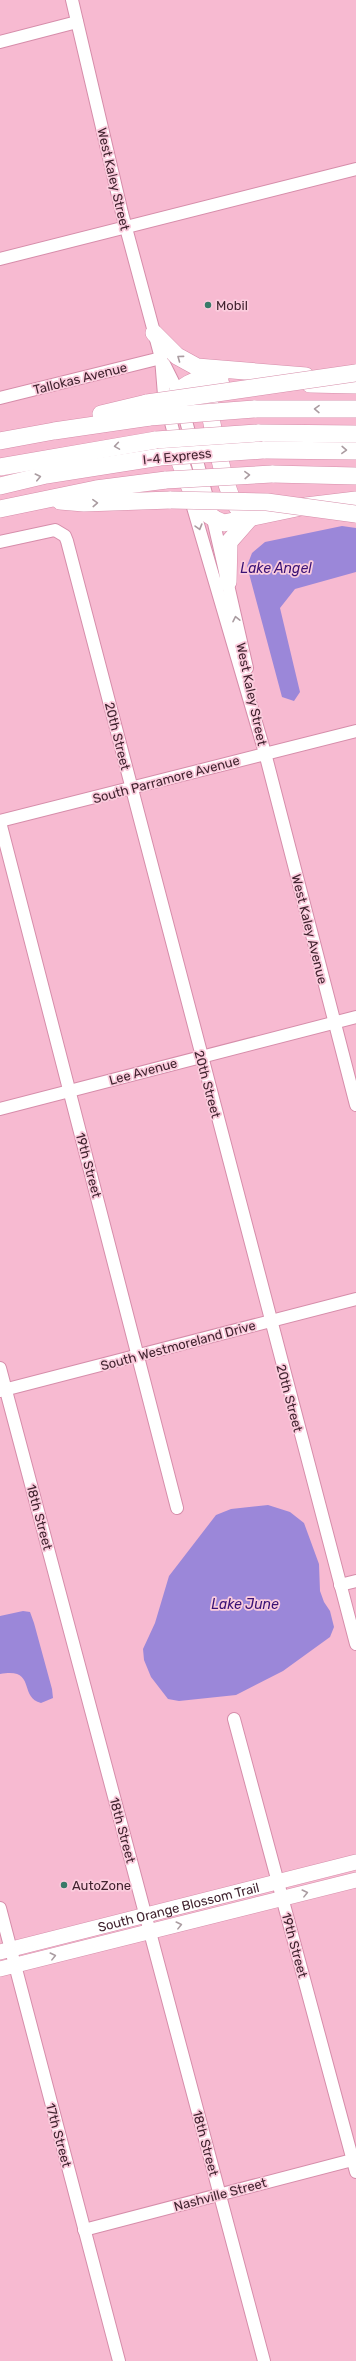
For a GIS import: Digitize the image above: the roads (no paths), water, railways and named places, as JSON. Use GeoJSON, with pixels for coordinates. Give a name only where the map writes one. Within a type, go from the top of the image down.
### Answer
{"type":"FeatureCollection","features":[{"type":"Feature","properties":{"kind":"highway"},"geometry":{"type":"LineString","coordinates":[[154,333],[176,356],[197,367],[356,381]]}},
{"type":"Feature","properties":{"kind":"highway"},"geometry":{"type":"LineString","coordinates":[[0,441],[54,431],[149,410],[356,373]]}},
{"type":"Feature","properties":{"kind":"highway"},"geometry":{"type":"LineString","coordinates":[[170,418],[172,402],[178,392],[196,379],[210,376],[232,379],[356,384]]}},
{"type":"Feature","properties":{"kind":"highway"},"geometry":{"type":"LineString","coordinates":[[232,379],[219,385],[211,395],[208,408],[231,498],[236,507],[243,512],[278,512]]}},
{"type":"Feature","properties":{"kind":"highway"},"geometry":{"type":"LineString","coordinates":[[149,410],[356,409]]}},
{"type":"Feature","properties":{"kind":"highway","name":"I-4 Express"},"geometry":{"type":"LineString","coordinates":[[0,467],[156,440],[258,433],[356,434]]}},
{"type":"Feature","properties":{"kind":"highway","name":"I-4 Express"},"geometry":{"type":"LineString","coordinates":[[0,486],[46,475],[160,457],[211,452],[263,450],[356,451]]}},
{"type":"Feature","properties":{"kind":"highway"},"geometry":{"type":"LineString","coordinates":[[180,462],[197,504],[213,519],[224,523],[278,512],[356,500]]}},
{"type":"Feature","properties":{"kind":"highway"},"geometry":{"type":"LineString","coordinates":[[0,509],[42,499],[96,489],[166,480],[272,474],[356,476]]}},
{"type":"Feature","properties":{"kind":"highway"},"geometry":{"type":"LineString","coordinates":[[42,499],[84,504],[171,500],[267,502],[356,514]]}},
{"type":"Feature","properties":{"kind":"highway"},"geometry":{"type":"LineString","coordinates":[[336,502],[356,504]]}},
{"type":"Feature","properties":{"kind":"highway"},"geometry":{"type":"LineString","coordinates":[[228,582],[229,542],[250,518]]}},
{"type":"Feature","properties":{"kind":"main road","name":"South Orange Blossom Trail"},"geometry":{"type":"LineString","coordinates":[[5,1951],[356,1862]]}},
{"type":"Feature","properties":{"kind":"main road","name":"South Orange Blossom Trail"},"geometry":{"type":"LineString","coordinates":[[0,1969],[150,1933],[356,1880]]}},
{"type":"Feature","properties":{"kind":"street","name":"West Kaley Street"},"geometry":{"type":"LineString","coordinates":[[72,0],[125,227],[161,358],[178,392],[213,519],[265,753]]}},
{"type":"Feature","properties":{"kind":"street"},"geometry":{"type":"LineString","coordinates":[[0,42],[77,22]]}},
{"type":"Feature","properties":{"kind":"street"},"geometry":{"type":"LineString","coordinates":[[0,259],[356,169]]}},
{"type":"Feature","properties":{"kind":"street","name":"West Kaley Street"},"geometry":{"type":"LineString","coordinates":[[161,358],[164,395],[180,462],[265,753]]}},
{"type":"Feature","properties":{"kind":"street","name":"Tallokas Avenue"},"geometry":{"type":"LineString","coordinates":[[0,398],[161,358]]}},
{"type":"Feature","properties":{"kind":"street","name":"20th Street"},"geometry":{"type":"LineString","coordinates":[[0,542],[55,530],[65,536],[67,541],[270,1322],[356,1644]]}},
{"type":"Feature","properties":{"kind":"street","name":"South Parramore Avenue"},"geometry":{"type":"LineString","coordinates":[[0,822],[265,753],[356,731]]}},
{"type":"Feature","properties":{"kind":"street","name":"West Kaley Avenue"},"geometry":{"type":"LineString","coordinates":[[265,753],[356,1105]]}},
{"type":"Feature","properties":{"kind":"street","name":"19th Street"},"geometry":{"type":"LineString","coordinates":[[0,822],[178,1508]]}},
{"type":"Feature","properties":{"kind":"street","name":"Lee Avenue"},"geometry":{"type":"LineString","coordinates":[[0,1108],[356,1017]]}},
{"type":"Feature","properties":{"kind":"street","name":"South Westmoreland Drive"},"geometry":{"type":"LineString","coordinates":[[3,1391],[356,1299]]}},
{"type":"Feature","properties":{"kind":"street","name":"18th Street"},"geometry":{"type":"LineString","coordinates":[[0,1368],[3,1391],[146,1916],[264,2361]]}},
{"type":"Feature","properties":{"kind":"street"},"geometry":{"type":"LineString","coordinates":[[340,1585],[356,1581]]}},
{"type":"Feature","properties":{"kind":"street","name":"19th Street"},"geometry":{"type":"LineString","coordinates":[[234,1719],[354,2159],[356,2172]]}},
{"type":"Feature","properties":{"kind":"street","name":"17th Street"},"geometry":{"type":"LineString","coordinates":[[0,1908],[5,1951],[15,1966],[119,2361]]}},
{"type":"Feature","properties":{"kind":"street","name":"Nashville Street"},"geometry":{"type":"LineString","coordinates":[[84,2230],[354,2159]]}},
{"type":"Feature","properties":{"kind":"water","name":"Lake Angel"},"geometry":{"type":"Polygon","coordinates":[[[342,526],[356,528],[356,572],[295,589],[280,608],[300,692],[294,701],[282,697],[247,566],[252,553],[265,542],[342,526]]]}},
{"type":"Feature","properties":{"kind":"water","name":"Lake June"},"geometry":{"type":"Polygon","coordinates":[[[268,1505],[290,1512],[304,1523],[319,1564],[320,1591],[324,1602],[330,1611],[334,1627],[330,1637],[283,1671],[236,1695],[179,1701],[168,1699],[151,1677],[144,1660],[143,1649],[155,1623],[169,1576],[216,1515],[231,1509],[268,1505]]]}},
{"type":"Feature","properties":{"kind":"water"},"geometry":{"type":"Polygon","coordinates":[[[23,1611],[30,1612],[52,1689],[53,1698],[41,1703],[34,1700],[30,1695],[26,1684],[19,1675],[11,1673],[0,1674],[0,1616],[23,1611]]]}},
{"type":"Feature","properties":{"kind":"place","name":"Mobil"},"geometry":{"type":"Point","coordinates":[208,305]}},
{"type":"Feature","properties":{"kind":"place","name":"AutoZone"},"geometry":{"type":"Point","coordinates":[64,1885]}}]}
